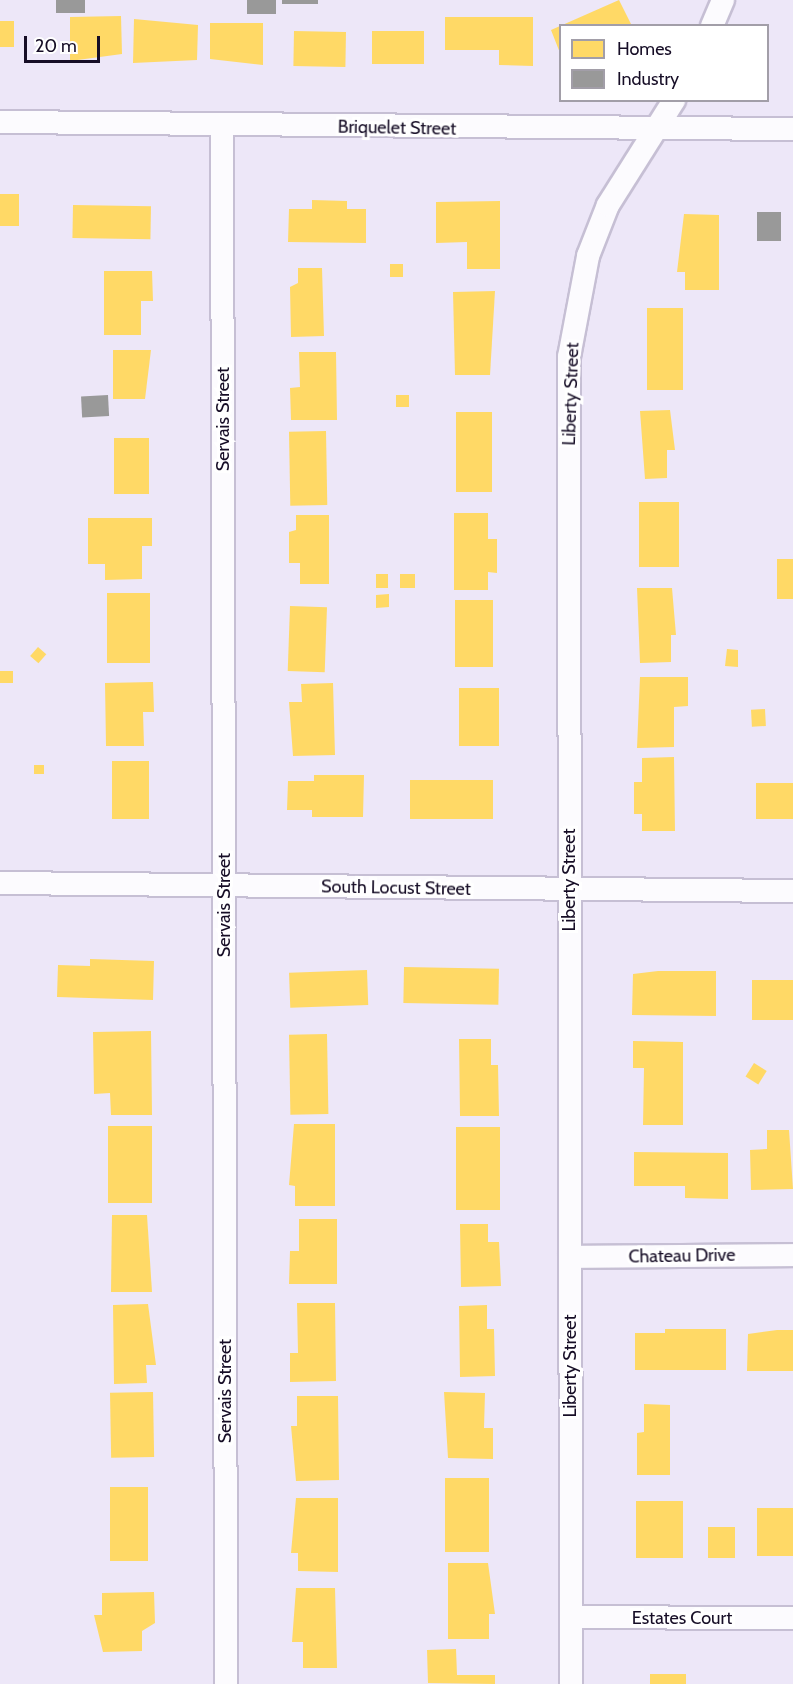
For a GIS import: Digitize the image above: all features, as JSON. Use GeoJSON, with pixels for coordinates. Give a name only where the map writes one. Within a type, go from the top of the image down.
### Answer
{"type":"FeatureCollection","features":[{"type":"Feature","properties":{"kind":"street"},"geometry":{"type":"LineString","coordinates":[[712,24],[723,0]]}},
{"type":"Feature","properties":{"kind":"street","name":"Liberty Street"},"geometry":{"type":"LineString","coordinates":[[571,1684],[569,357],[588,256],[608,205],[673,102]]}},
{"type":"Feature","properties":{"kind":"street","name":"Briquelet Street"},"geometry":{"type":"LineString","coordinates":[[0,122],[654,131],[793,129]]}},
{"type":"Feature","properties":{"kind":"street","name":"Servais Street"},"geometry":{"type":"LineString","coordinates":[[222,125],[226,1684]]}},
{"type":"Feature","properties":{"kind":"street","name":"South Locust Street"},"geometry":{"type":"LineString","coordinates":[[0,883],[793,891]]}},
{"type":"Feature","properties":{"kind":"street","name":"Chateau Drive"},"geometry":{"type":"LineString","coordinates":[[570,1257],[793,1255]]}},
{"type":"Feature","properties":{"kind":"street","name":"Estates Court"},"geometry":{"type":"LineString","coordinates":[[571,1617],[793,1618]]}},
{"type":"Feature","properties":{"kind":"building: Homes"},"geometry":{"type":"Polygon","coordinates":[[[619,0],[631,24],[565,24],[619,0]]]}},
{"type":"Feature","properties":{"kind":"building: Homes"},"geometry":{"type":"Polygon","coordinates":[[[121,16],[122,54],[70,61],[70,17],[121,16]]]}},
{"type":"Feature","properties":{"kind":"building: Homes"},"geometry":{"type":"Polygon","coordinates":[[[445,17],[533,17],[533,66],[499,65],[499,50],[445,50],[445,17]]]}},
{"type":"Feature","properties":{"kind":"building: Homes"},"geometry":{"type":"Polygon","coordinates":[[[134,19],[198,25],[197,60],[133,63],[134,19]]]}},
{"type":"Feature","properties":{"kind":"building: Homes"},"geometry":{"type":"Polygon","coordinates":[[[0,21],[14,21],[14,47],[0,47],[0,21]]]}},
{"type":"Feature","properties":{"kind":"building: Homes"},"geometry":{"type":"Polygon","coordinates":[[[210,23],[263,23],[263,65],[210,59],[210,23]]]}},
{"type":"Feature","properties":{"kind":"building: Homes"},"geometry":{"type":"Polygon","coordinates":[[[559,26],[559,50],[551,30],[559,26]]]}},
{"type":"Feature","properties":{"kind":"building: Homes"},"geometry":{"type":"Polygon","coordinates":[[[294,31],[346,32],[345,67],[293,66],[294,31]]]}},
{"type":"Feature","properties":{"kind":"building: Homes"},"geometry":{"type":"Polygon","coordinates":[[[372,31],[424,31],[424,64],[372,64],[372,31]]]}},
{"type":"Feature","properties":{"kind":"building: Homes"},"geometry":{"type":"Polygon","coordinates":[[[0,194],[19,194],[19,226],[0,226],[0,194]]]}},
{"type":"Feature","properties":{"kind":"building: Homes"},"geometry":{"type":"Polygon","coordinates":[[[312,200],[347,201],[347,209],[366,209],[366,243],[288,242],[289,209],[312,209],[312,200]]]}},
{"type":"Feature","properties":{"kind":"building: Homes"},"geometry":{"type":"Polygon","coordinates":[[[500,201],[500,269],[467,269],[467,242],[436,243],[436,202],[500,201]]]}},
{"type":"Feature","properties":{"kind":"building: Homes"},"geometry":{"type":"Polygon","coordinates":[[[73,205],[151,206],[150,239],[72,238],[73,205]]]}},
{"type":"Feature","properties":{"kind":"building: Homes"},"geometry":{"type":"Polygon","coordinates":[[[684,214],[719,215],[719,290],[685,290],[685,272],[677,272],[684,214]]]}},
{"type":"Feature","properties":{"kind":"building: Homes"},"geometry":{"type":"Polygon","coordinates":[[[390,264],[403,264],[403,277],[390,277],[390,264]]]}},
{"type":"Feature","properties":{"kind":"building: Homes"},"geometry":{"type":"Polygon","coordinates":[[[298,268],[322,268],[324,336],[291,337],[290,287],[298,283],[298,268]]]}},
{"type":"Feature","properties":{"kind":"building: Homes"},"geometry":{"type":"Polygon","coordinates":[[[104,271],[152,271],[153,301],[141,301],[141,335],[104,335],[104,271]]]}},
{"type":"Feature","properties":{"kind":"building: Homes"},"geometry":{"type":"Polygon","coordinates":[[[495,291],[490,375],[455,375],[453,292],[495,291]]]}},
{"type":"Feature","properties":{"kind":"building: Homes"},"geometry":{"type":"Polygon","coordinates":[[[647,308],[683,308],[683,390],[647,390],[647,308]]]}},
{"type":"Feature","properties":{"kind":"building: Homes"},"geometry":{"type":"Polygon","coordinates":[[[113,350],[151,350],[145,399],[113,399],[113,350]]]}},
{"type":"Feature","properties":{"kind":"building: Homes"},"geometry":{"type":"Polygon","coordinates":[[[299,352],[336,352],[337,420],[291,420],[290,388],[300,387],[299,352]]]}},
{"type":"Feature","properties":{"kind":"building: Homes"},"geometry":{"type":"Polygon","coordinates":[[[396,395],[409,395],[409,407],[396,407],[396,395]]]}},
{"type":"Feature","properties":{"kind":"building: Homes"},"geometry":{"type":"Polygon","coordinates":[[[670,410],[675,450],[667,450],[667,478],[645,479],[640,411],[670,410]]]}},
{"type":"Feature","properties":{"kind":"building: Homes"},"geometry":{"type":"Polygon","coordinates":[[[456,412],[492,412],[492,492],[456,492],[456,412]]]}},
{"type":"Feature","properties":{"kind":"building: Homes"},"geometry":{"type":"Polygon","coordinates":[[[326,431],[327,505],[290,506],[289,432],[326,431]]]}},
{"type":"Feature","properties":{"kind":"building: Homes"},"geometry":{"type":"Polygon","coordinates":[[[114,438],[149,438],[149,494],[114,494],[114,438]]]}},
{"type":"Feature","properties":{"kind":"building: Homes"},"geometry":{"type":"Polygon","coordinates":[[[639,502],[679,502],[679,567],[639,567],[639,502]]]}},
{"type":"Feature","properties":{"kind":"building: Homes"},"geometry":{"type":"Polygon","coordinates":[[[454,513],[488,513],[488,539],[497,539],[497,573],[488,572],[488,590],[454,590],[454,513]]]}},
{"type":"Feature","properties":{"kind":"building: Homes"},"geometry":{"type":"Polygon","coordinates":[[[296,515],[329,515],[329,584],[300,584],[300,563],[289,563],[289,532],[296,530],[296,515]]]}},
{"type":"Feature","properties":{"kind":"building: Homes"},"geometry":{"type":"Polygon","coordinates":[[[88,518],[152,518],[152,546],[142,546],[142,579],[105,580],[105,564],[88,564],[88,518]]]}},
{"type":"Feature","properties":{"kind":"building: Homes"},"geometry":{"type":"Polygon","coordinates":[[[777,559],[793,559],[793,599],[777,599],[777,559]]]}},
{"type":"Feature","properties":{"kind":"building: Homes"},"geometry":{"type":"Polygon","coordinates":[[[376,574],[388,574],[388,588],[376,588],[376,574]]]}},
{"type":"Feature","properties":{"kind":"building: Homes"},"geometry":{"type":"Polygon","coordinates":[[[400,574],[415,574],[415,588],[400,588],[400,574]]]}},
{"type":"Feature","properties":{"kind":"building: Homes"},"geometry":{"type":"Polygon","coordinates":[[[637,588],[672,588],[676,635],[671,635],[671,662],[640,663],[637,588]]]}},
{"type":"Feature","properties":{"kind":"building: Homes"},"geometry":{"type":"Polygon","coordinates":[[[107,593],[150,593],[150,663],[107,663],[107,593]]]}},
{"type":"Feature","properties":{"kind":"building: Homes"},"geometry":{"type":"Polygon","coordinates":[[[389,594],[389,607],[376,608],[376,595],[389,594]]]}},
{"type":"Feature","properties":{"kind":"building: Homes"},"geometry":{"type":"Polygon","coordinates":[[[455,600],[493,600],[493,667],[455,667],[455,600]]]}},
{"type":"Feature","properties":{"kind":"building: Homes"},"geometry":{"type":"Polygon","coordinates":[[[290,606],[327,607],[325,672],[288,671],[290,606]]]}},
{"type":"Feature","properties":{"kind":"building: Homes"},"geometry":{"type":"Polygon","coordinates":[[[38,647],[46,654],[38,663],[30,656],[38,647]]]}},
{"type":"Feature","properties":{"kind":"building: Homes"},"geometry":{"type":"Polygon","coordinates":[[[727,649],[738,650],[738,667],[725,666],[727,649]]]}},
{"type":"Feature","properties":{"kind":"building: Homes"},"geometry":{"type":"Polygon","coordinates":[[[0,671],[13,671],[13,683],[0,683],[0,671]]]}},
{"type":"Feature","properties":{"kind":"building: Homes"},"geometry":{"type":"Polygon","coordinates":[[[640,677],[688,677],[688,706],[674,707],[674,747],[637,748],[640,677]]]}},
{"type":"Feature","properties":{"kind":"building: Homes"},"geometry":{"type":"Polygon","coordinates":[[[153,682],[154,712],[143,712],[144,746],[106,746],[105,683],[153,682]]]}},
{"type":"Feature","properties":{"kind":"building: Homes"},"geometry":{"type":"Polygon","coordinates":[[[333,683],[335,755],[293,756],[289,702],[302,702],[301,684],[333,683]]]}},
{"type":"Feature","properties":{"kind":"building: Homes"},"geometry":{"type":"Polygon","coordinates":[[[459,688],[499,688],[499,746],[459,746],[459,688]]]}},
{"type":"Feature","properties":{"kind":"building: Homes"},"geometry":{"type":"Polygon","coordinates":[[[765,709],[766,726],[752,727],[751,710],[765,709]]]}},
{"type":"Feature","properties":{"kind":"building: Homes"},"geometry":{"type":"Polygon","coordinates":[[[674,757],[675,831],[642,831],[642,814],[634,814],[634,782],[642,782],[642,758],[674,757]]]}},
{"type":"Feature","properties":{"kind":"building: Homes"},"geometry":{"type":"Polygon","coordinates":[[[112,761],[149,761],[149,819],[112,819],[112,761]]]}},
{"type":"Feature","properties":{"kind":"building: Homes"},"geometry":{"type":"Polygon","coordinates":[[[34,765],[44,765],[44,774],[34,774],[34,765]]]}},
{"type":"Feature","properties":{"kind":"building: Homes"},"geometry":{"type":"Polygon","coordinates":[[[314,775],[364,775],[363,817],[312,817],[312,810],[287,810],[288,781],[314,781],[314,775]]]}},
{"type":"Feature","properties":{"kind":"building: Homes"},"geometry":{"type":"Polygon","coordinates":[[[410,780],[493,780],[493,819],[410,819],[410,780]]]}},
{"type":"Feature","properties":{"kind":"building: Homes"},"geometry":{"type":"Polygon","coordinates":[[[756,783],[793,783],[793,819],[756,819],[756,783]]]}},
{"type":"Feature","properties":{"kind":"building: Homes"},"geometry":{"type":"Polygon","coordinates":[[[90,959],[154,961],[153,1000],[57,997],[58,965],[90,966],[90,959]]]}},
{"type":"Feature","properties":{"kind":"building: Homes"},"geometry":{"type":"Polygon","coordinates":[[[404,967],[499,969],[498,1005],[403,1003],[404,967]]]}},
{"type":"Feature","properties":{"kind":"building: Homes"},"geometry":{"type":"Polygon","coordinates":[[[367,970],[368,1005],[290,1008],[289,973],[367,970]]]}},
{"type":"Feature","properties":{"kind":"building: Homes"},"geometry":{"type":"Polygon","coordinates":[[[658,971],[716,971],[716,1016],[632,1015],[633,974],[658,971]]]}},
{"type":"Feature","properties":{"kind":"building: Homes"},"geometry":{"type":"Polygon","coordinates":[[[752,980],[793,980],[793,1020],[752,1020],[752,980]]]}},
{"type":"Feature","properties":{"kind":"building: Homes"},"geometry":{"type":"Polygon","coordinates":[[[151,1031],[152,1115],[111,1115],[110,1093],[94,1094],[93,1032],[151,1031]]]}},
{"type":"Feature","properties":{"kind":"building: Homes"},"geometry":{"type":"Polygon","coordinates":[[[327,1034],[328,1114],[290,1115],[289,1035],[327,1034]]]}},
{"type":"Feature","properties":{"kind":"building: Homes"},"geometry":{"type":"Polygon","coordinates":[[[459,1039],[491,1039],[491,1065],[498,1065],[499,1116],[460,1116],[459,1039]]]}},
{"type":"Feature","properties":{"kind":"building: Homes"},"geometry":{"type":"Polygon","coordinates":[[[633,1041],[683,1042],[683,1125],[643,1125],[644,1068],[633,1068],[633,1041]]]}},
{"type":"Feature","properties":{"kind":"building: Homes"},"geometry":{"type":"Polygon","coordinates":[[[754,1063],[767,1071],[758,1085],[746,1077],[754,1063]]]}},
{"type":"Feature","properties":{"kind":"building: Homes"},"geometry":{"type":"Polygon","coordinates":[[[294,1124],[335,1124],[335,1206],[295,1206],[295,1186],[289,1185],[294,1124]]]}},
{"type":"Feature","properties":{"kind":"building: Homes"},"geometry":{"type":"Polygon","coordinates":[[[108,1126],[152,1126],[152,1203],[108,1203],[108,1126]]]}},
{"type":"Feature","properties":{"kind":"building: Homes"},"geometry":{"type":"Polygon","coordinates":[[[456,1127],[500,1127],[500,1210],[456,1210],[456,1127]]]}},
{"type":"Feature","properties":{"kind":"building: Homes"},"geometry":{"type":"Polygon","coordinates":[[[767,1130],[789,1130],[793,1189],[751,1190],[750,1150],[767,1149],[767,1130]]]}},
{"type":"Feature","properties":{"kind":"building: Homes"},"geometry":{"type":"Polygon","coordinates":[[[634,1152],[728,1153],[728,1199],[685,1198],[685,1186],[634,1186],[634,1152]]]}},
{"type":"Feature","properties":{"kind":"building: Homes"},"geometry":{"type":"Polygon","coordinates":[[[112,1215],[147,1215],[152,1292],[111,1292],[112,1215]]]}},
{"type":"Feature","properties":{"kind":"building: Homes"},"geometry":{"type":"Polygon","coordinates":[[[299,1219],[337,1219],[337,1284],[289,1284],[290,1251],[299,1251],[299,1219]]]}},
{"type":"Feature","properties":{"kind":"building: Homes"},"geometry":{"type":"Polygon","coordinates":[[[460,1224],[488,1224],[488,1242],[499,1242],[501,1286],[461,1287],[460,1224]]]}},
{"type":"Feature","properties":{"kind":"building: Homes"},"geometry":{"type":"Polygon","coordinates":[[[297,1303],[335,1303],[336,1381],[290,1382],[290,1353],[298,1353],[297,1303]]]}},
{"type":"Feature","properties":{"kind":"building: Homes"},"geometry":{"type":"Polygon","coordinates":[[[148,1304],[156,1365],[146,1365],[147,1383],[114,1384],[113,1305],[148,1304]]]}},
{"type":"Feature","properties":{"kind":"building: Homes"},"geometry":{"type":"Polygon","coordinates":[[[487,1305],[487,1329],[494,1329],[495,1376],[460,1377],[459,1306],[487,1305]]]}},
{"type":"Feature","properties":{"kind":"building: Homes"},"geometry":{"type":"Polygon","coordinates":[[[665,1329],[726,1329],[726,1370],[635,1370],[635,1333],[665,1333],[665,1329]]]}},
{"type":"Feature","properties":{"kind":"building: Homes"},"geometry":{"type":"Polygon","coordinates":[[[793,1330],[793,1371],[747,1371],[748,1334],[793,1330]]]}},
{"type":"Feature","properties":{"kind":"building: Homes"},"geometry":{"type":"Polygon","coordinates":[[[153,1392],[154,1457],[111,1458],[110,1393],[153,1392]]]}},
{"type":"Feature","properties":{"kind":"building: Homes"},"geometry":{"type":"Polygon","coordinates":[[[444,1392],[485,1393],[484,1428],[493,1428],[493,1459],[448,1458],[444,1392]]]}},
{"type":"Feature","properties":{"kind":"building: Homes"},"geometry":{"type":"Polygon","coordinates":[[[297,1396],[338,1396],[339,1480],[296,1481],[291,1426],[297,1426],[297,1396]]]}},
{"type":"Feature","properties":{"kind":"building: Homes"},"geometry":{"type":"Polygon","coordinates":[[[644,1404],[670,1405],[670,1475],[637,1475],[637,1433],[644,1432],[644,1404]]]}},
{"type":"Feature","properties":{"kind":"building: Homes"},"geometry":{"type":"Polygon","coordinates":[[[445,1478],[489,1478],[489,1552],[445,1552],[445,1478]]]}},
{"type":"Feature","properties":{"kind":"building: Homes"},"geometry":{"type":"Polygon","coordinates":[[[110,1487],[148,1487],[148,1561],[110,1561],[110,1487]]]}},
{"type":"Feature","properties":{"kind":"building: Homes"},"geometry":{"type":"Polygon","coordinates":[[[296,1498],[338,1498],[338,1572],[298,1571],[298,1553],[291,1553],[296,1498]]]}},
{"type":"Feature","properties":{"kind":"building: Homes"},"geometry":{"type":"Polygon","coordinates":[[[636,1501],[683,1501],[683,1558],[636,1558],[636,1501]]]}},
{"type":"Feature","properties":{"kind":"building: Homes"},"geometry":{"type":"Polygon","coordinates":[[[757,1508],[793,1508],[793,1556],[757,1556],[757,1508]]]}},
{"type":"Feature","properties":{"kind":"building: Homes"},"geometry":{"type":"Polygon","coordinates":[[[708,1527],[735,1527],[735,1558],[708,1558],[708,1527]]]}},
{"type":"Feature","properties":{"kind":"building: Homes"},"geometry":{"type":"Polygon","coordinates":[[[448,1563],[488,1563],[495,1614],[489,1614],[489,1639],[448,1639],[448,1563]]]}},
{"type":"Feature","properties":{"kind":"building: Homes"},"geometry":{"type":"Polygon","coordinates":[[[296,1588],[335,1588],[337,1668],[303,1668],[303,1642],[292,1642],[296,1588]]]}},
{"type":"Feature","properties":{"kind":"building: Homes"},"geometry":{"type":"Polygon","coordinates":[[[154,1592],[155,1623],[142,1631],[142,1651],[103,1652],[94,1615],[102,1615],[102,1593],[154,1592]]]}},
{"type":"Feature","properties":{"kind":"building: Homes"},"geometry":{"type":"Polygon","coordinates":[[[456,1649],[457,1675],[495,1675],[495,1684],[428,1683],[427,1650],[456,1649]]]}},
{"type":"Feature","properties":{"kind":"building: Homes"},"geometry":{"type":"Polygon","coordinates":[[[650,1674],[686,1674],[686,1684],[650,1684],[650,1674]]]}},
{"type":"Feature","properties":{"kind":"building: Industry"},"geometry":{"type":"Polygon","coordinates":[[[56,0],[85,0],[85,13],[56,13],[56,0]]]}},
{"type":"Feature","properties":{"kind":"building: Industry"},"geometry":{"type":"Polygon","coordinates":[[[247,0],[276,0],[276,14],[247,14],[247,0]]]}},
{"type":"Feature","properties":{"kind":"building: Industry"},"geometry":{"type":"Polygon","coordinates":[[[282,0],[318,0],[318,4],[282,4],[282,0]]]}},
{"type":"Feature","properties":{"kind":"building: Industry"},"geometry":{"type":"Polygon","coordinates":[[[757,212],[781,212],[781,241],[757,241],[757,212]]]}},
{"type":"Feature","properties":{"kind":"building: Industry"},"geometry":{"type":"Polygon","coordinates":[[[108,395],[109,416],[82,417],[81,396],[108,395]]]}}]}
